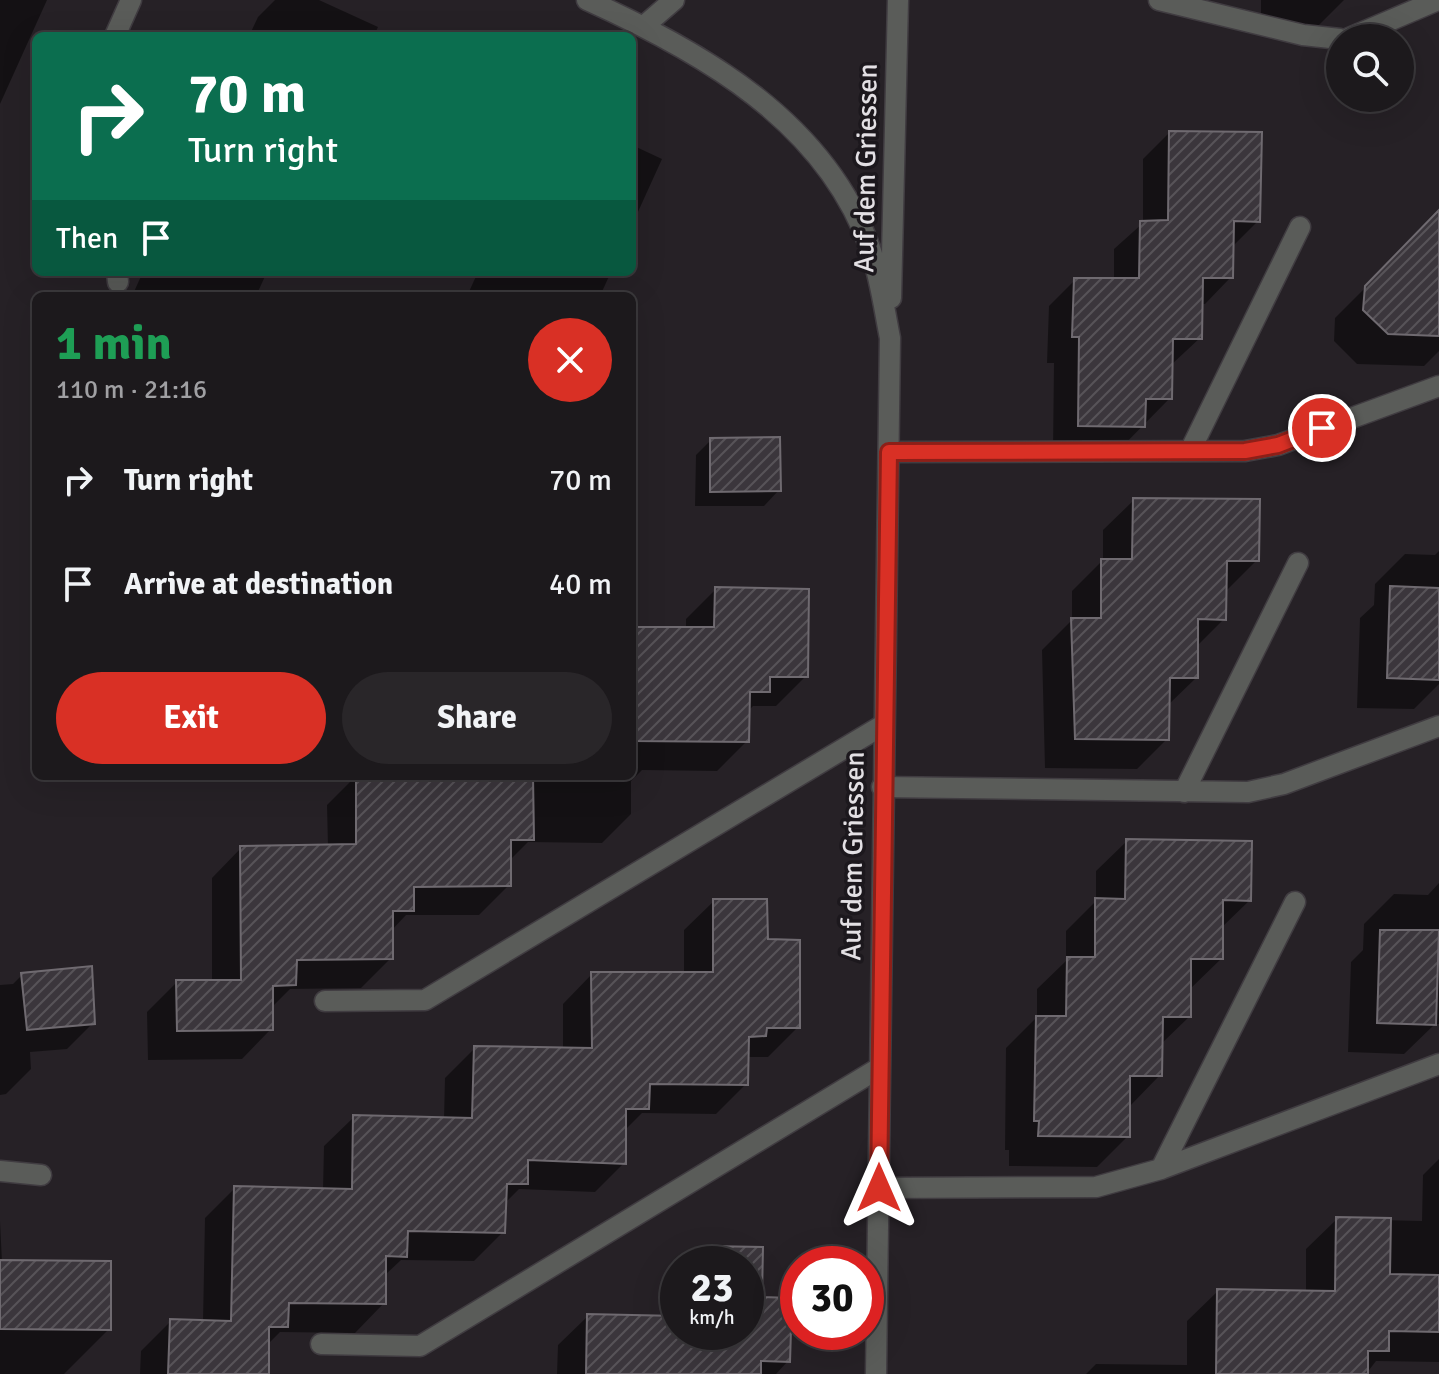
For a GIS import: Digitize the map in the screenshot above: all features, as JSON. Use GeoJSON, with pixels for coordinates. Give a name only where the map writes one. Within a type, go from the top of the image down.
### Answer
{"type":"FeatureCollection","features":[{"type":"Feature","properties":{"kind":"street"},"geometry":{"type":"LineString","coordinates":[[117,32],[131,0]]}},
{"type":"Feature","properties":{"kind":"street","name":"Auf dem Griessen"},"geometry":{"type":"LineString","coordinates":[[587,0],[644,26],[755,95],[820,159],[844,196],[869,246],[890,338]]}},
{"type":"Feature","properties":{"kind":"street"},"geometry":{"type":"LineString","coordinates":[[644,26],[674,0]]}},
{"type":"Feature","properties":{"kind":"street","name":"Auf dem Griessen"},"geometry":{"type":"LineString","coordinates":[[876,1374],[882,787],[898,0]]}},
{"type":"Feature","properties":{"kind":"street"},"geometry":{"type":"LineString","coordinates":[[1159,0],[1303,35],[1326,37]]}},
{"type":"Feature","properties":{"kind":"street"},"geometry":{"type":"LineString","coordinates":[[1382,24],[1438,0]]}},
{"type":"Feature","properties":{"kind":"street"},"geometry":{"type":"LineString","coordinates":[[1190,451],[1300,227]]}},
{"type":"Feature","properties":{"kind":"street"},"geometry":{"type":"LineString","coordinates":[[889,452],[1245,451],[1278,445],[1439,386]]}},
{"type":"Feature","properties":{"kind":"street"},"geometry":{"type":"LineString","coordinates":[[1184,792],[1298,563]]}},
{"type":"Feature","properties":{"kind":"street"},"geometry":{"type":"LineString","coordinates":[[325,1001],[425,1000],[883,725]]}},
{"type":"Feature","properties":{"kind":"street"},"geometry":{"type":"LineString","coordinates":[[882,787],[1184,792],[1265,789],[1439,726]]}},
{"type":"Feature","properties":{"kind":"street"},"geometry":{"type":"LineString","coordinates":[[1161,1169],[1295,902]]}},
{"type":"Feature","properties":{"kind":"street"},"geometry":{"type":"LineString","coordinates":[[879,1188],[1096,1187],[1161,1169],[1439,1064]]}},
{"type":"Feature","properties":{"kind":"street"},"geometry":{"type":"LineString","coordinates":[[321,1344],[420,1346],[879,1068]]}},
{"type":"Feature","properties":{"kind":"street"},"geometry":{"type":"LineString","coordinates":[[0,1171],[41,1175]]}},
{"type":"Feature","properties":{"kind":"building"},"geometry":{"type":"Polygon","coordinates":[[[1169,131],[1262,132],[1260,222],[1234,221],[1233,278],[1203,278],[1202,339],[1173,339],[1172,399],[1146,399],[1145,427],[1078,426],[1079,337],[1072,337],[1074,278],[1139,278],[1140,221],[1168,220],[1169,131]]]}},
{"type":"Feature","properties":{"kind":"building"},"geometry":{"type":"Polygon","coordinates":[[[1439,210],[1439,336],[1388,334],[1363,310],[1365,286],[1439,210]]]}},
{"type":"Feature","properties":{"kind":"building"},"geometry":{"type":"Polygon","coordinates":[[[780,437],[781,491],[710,492],[710,438],[780,437]]]}},
{"type":"Feature","properties":{"kind":"building"},"geometry":{"type":"Polygon","coordinates":[[[1133,498],[1260,499],[1259,561],[1227,561],[1226,620],[1198,619],[1198,678],[1170,678],[1169,740],[1075,739],[1071,618],[1101,618],[1101,559],[1132,559],[1133,498]]]}},
{"type":"Feature","properties":{"kind":"building"},"geometry":{"type":"Polygon","coordinates":[[[1390,586],[1439,588],[1439,680],[1387,678],[1390,586]]]}},
{"type":"Feature","properties":{"kind":"building"},"geometry":{"type":"Polygon","coordinates":[[[715,587],[809,589],[808,677],[770,677],[770,692],[750,692],[749,742],[636,741],[636,627],[714,627],[715,587]]]}},
{"type":"Feature","properties":{"kind":"building"},"geometry":{"type":"Polygon","coordinates":[[[356,780],[533,780],[534,840],[511,840],[511,886],[414,887],[414,911],[393,911],[393,959],[297,960],[296,985],[273,986],[273,1030],[177,1031],[176,980],[241,980],[240,846],[356,844],[356,780]]]}},
{"type":"Feature","properties":{"kind":"building"},"geometry":{"type":"Polygon","coordinates":[[[1126,839],[1252,841],[1251,901],[1223,900],[1223,959],[1191,959],[1191,1017],[1163,1017],[1162,1076],[1130,1076],[1130,1137],[1038,1136],[1039,1121],[1034,1121],[1036,1016],[1066,1016],[1067,957],[1095,957],[1095,898],[1125,899],[1126,839]]]}},
{"type":"Feature","properties":{"kind":"building"},"geometry":{"type":"Polygon","coordinates":[[[713,899],[767,899],[768,939],[800,940],[800,1028],[767,1028],[766,1036],[749,1037],[748,1085],[650,1084],[649,1109],[626,1109],[626,1164],[528,1160],[528,1184],[507,1184],[505,1233],[408,1231],[407,1257],[386,1256],[386,1304],[289,1303],[288,1327],[269,1327],[269,1374],[168,1374],[170,1319],[231,1321],[234,1186],[352,1189],[353,1115],[472,1118],[474,1046],[592,1048],[591,972],[713,972],[713,899]]]}},
{"type":"Feature","properties":{"kind":"building"},"geometry":{"type":"Polygon","coordinates":[[[1380,930],[1439,930],[1436,1025],[1377,1023],[1380,930]]]}},
{"type":"Feature","properties":{"kind":"building"},"geometry":{"type":"Polygon","coordinates":[[[92,966],[95,1024],[27,1030],[21,973],[92,966]]]}},
{"type":"Feature","properties":{"kind":"building"},"geometry":{"type":"Polygon","coordinates":[[[1336,1217],[1391,1218],[1390,1274],[1439,1275],[1439,1332],[1389,1331],[1389,1351],[1368,1351],[1368,1374],[1216,1374],[1217,1289],[1335,1291],[1336,1217]]]}},
{"type":"Feature","properties":{"kind":"building"},"geometry":{"type":"Polygon","coordinates":[[[0,1260],[111,1261],[111,1330],[0,1329],[0,1260]]]}},
{"type":"Feature","properties":{"kind":"building"},"geometry":{"type":"Polygon","coordinates":[[[764,1297],[780,1298],[780,1350],[790,1350],[790,1362],[761,1361],[761,1374],[586,1374],[587,1314],[660,1316],[660,1350],[764,1350],[764,1297]]]}},
{"type":"Feature","properties":{"kind":"route"},"geometry":{"type":"LineString","coordinates":[[879,1188],[882,787],[889,452],[1245,451],[1278,445],[1322,428]]}}]}
